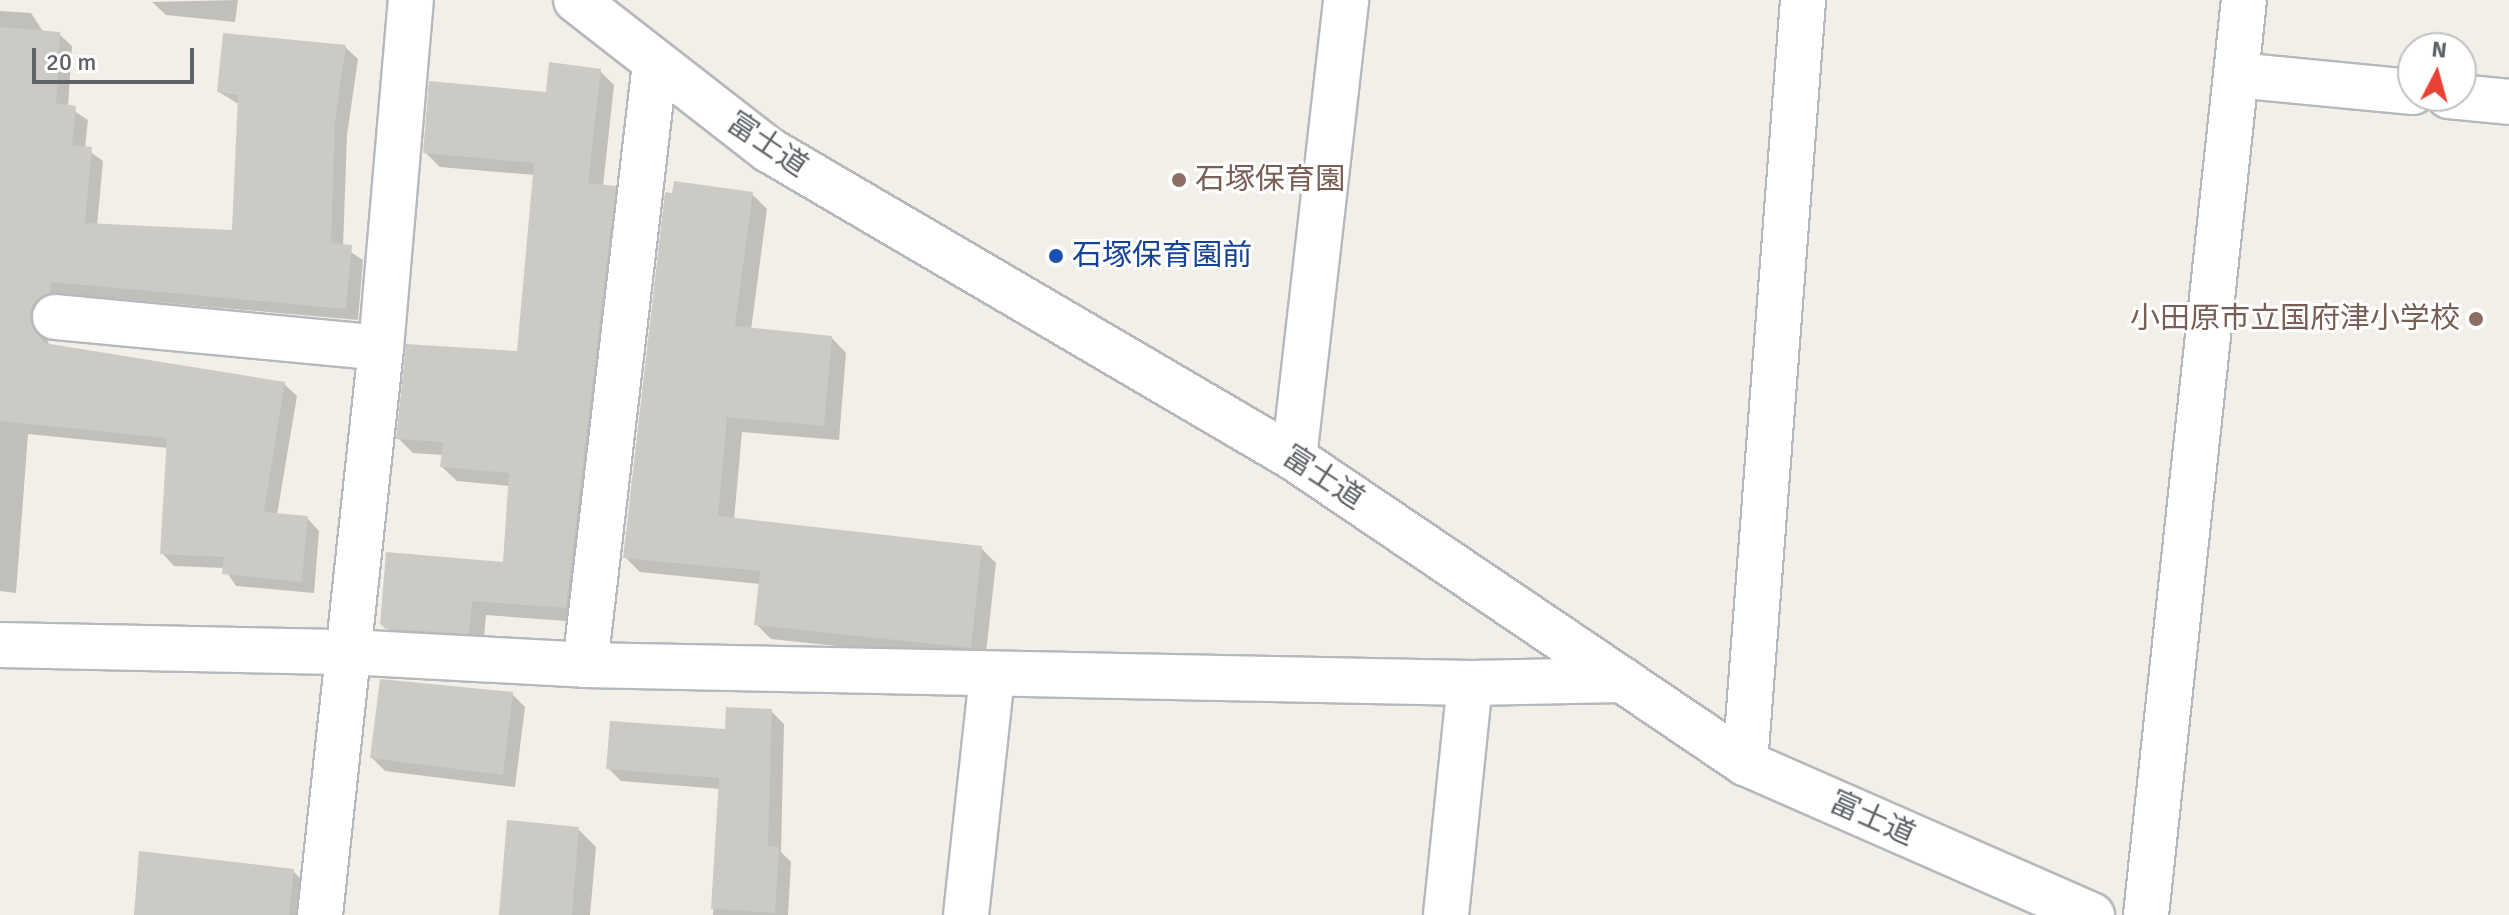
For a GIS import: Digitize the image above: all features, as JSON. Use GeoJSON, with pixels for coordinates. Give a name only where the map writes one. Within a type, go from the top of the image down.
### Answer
{"type":"FeatureCollection","features":[{"type":"Feature","properties":{"kind":"street"},"geometry":{"type":"LineString","coordinates":[[320,915],[381,348],[411,0]]}},
{"type":"Feature","properties":{"kind":"street","name":"富士道"},"geometry":{"type":"LineString","coordinates":[[576,0],[769,150],[1294,458],[1745,763],[2092,915]]}},
{"type":"Feature","properties":{"kind":"street"},"geometry":{"type":"LineString","coordinates":[[1294,458],[1346,0]]}},
{"type":"Feature","properties":{"kind":"street"},"geometry":{"type":"LineString","coordinates":[[1745,763],[1803,0]]}},
{"type":"Feature","properties":{"kind":"street"},"geometry":{"type":"LineString","coordinates":[[2146,915],[2244,0]]}},
{"type":"Feature","properties":{"kind":"street"},"geometry":{"type":"LineString","coordinates":[[585,665],[655,64]]}},
{"type":"Feature","properties":{"kind":"street"},"geometry":{"type":"LineString","coordinates":[[2236,75],[2397,90]]}},
{"type":"Feature","properties":{"kind":"street"},"geometry":{"type":"LineString","coordinates":[[2477,99],[2509,102]]}},
{"type":"Feature","properties":{"kind":"street"},"geometry":{"type":"LineString","coordinates":[[55,317],[381,348]]}},
{"type":"Feature","properties":{"kind":"street"},"geometry":{"type":"LineString","coordinates":[[0,645],[348,652],[585,665],[992,674],[1470,683],[1623,680]]}},
{"type":"Feature","properties":{"kind":"street"},"geometry":{"type":"LineString","coordinates":[[966,915],[992,674]]}},
{"type":"Feature","properties":{"kind":"street"},"geometry":{"type":"LineString","coordinates":[[1446,915],[1470,683]]}},
{"type":"Feature","properties":{"kind":"building"},"geometry":{"type":"Polygon","coordinates":[[[0,27],[60,32],[56,103],[76,106],[72,145],[92,147],[85,223],[232,230],[238,95],[217,92],[223,33],[346,45],[335,121],[331,243],[352,245],[346,309],[51,282],[50,293],[35,302],[30,315],[44,343],[285,382],[264,512],[308,516],[302,582],[222,574],[224,557],[160,554],[167,438],[0,421],[0,27]]]}},
{"type":"Feature","properties":{"kind":"building"},"geometry":{"type":"Polygon","coordinates":[[[549,62],[601,69],[588,183],[616,186],[566,608],[472,601],[469,634],[386,629],[380,624],[386,552],[503,562],[509,473],[440,467],[443,442],[396,439],[406,344],[517,351],[534,163],[423,153],[429,81],[546,92],[549,62]]]}},
{"type":"Feature","properties":{"kind":"building"},"geometry":{"type":"Polygon","coordinates":[[[674,181],[753,192],[735,326],[832,336],[824,426],[727,417],[718,516],[982,546],[971,648],[754,625],[760,571],[623,558],[665,192],[672,193],[674,181]]]}},
{"type":"Feature","properties":{"kind":"building"},"geometry":{"type":"Polygon","coordinates":[[[380,679],[513,692],[503,775],[370,758],[380,679]]]}},
{"type":"Feature","properties":{"kind":"building"},"geometry":{"type":"Polygon","coordinates":[[[726,707],[772,709],[768,846],[779,847],[775,913],[711,909],[719,778],[606,769],[610,721],[725,729],[726,707]]]}},
{"type":"Feature","properties":{"kind":"building"},"geometry":{"type":"Polygon","coordinates":[[[507,820],[579,827],[572,915],[499,915],[507,820]]]}},
{"type":"Feature","properties":{"kind":"building"},"geometry":{"type":"Polygon","coordinates":[[[139,851],[294,869],[289,915],[134,915],[139,851]]]}},
{"type":"Feature","properties":{"kind":"place","name":"石塚保育園"},"geometry":{"type":"Point","coordinates":[1179,180]}},
{"type":"Feature","properties":{"kind":"place","name":"石塚保育園前"},"geometry":{"type":"Point","coordinates":[1056,256]}},
{"type":"Feature","properties":{"kind":"place","name":"小田原市立国府津小学校"},"geometry":{"type":"Point","coordinates":[2476,319]}}]}
